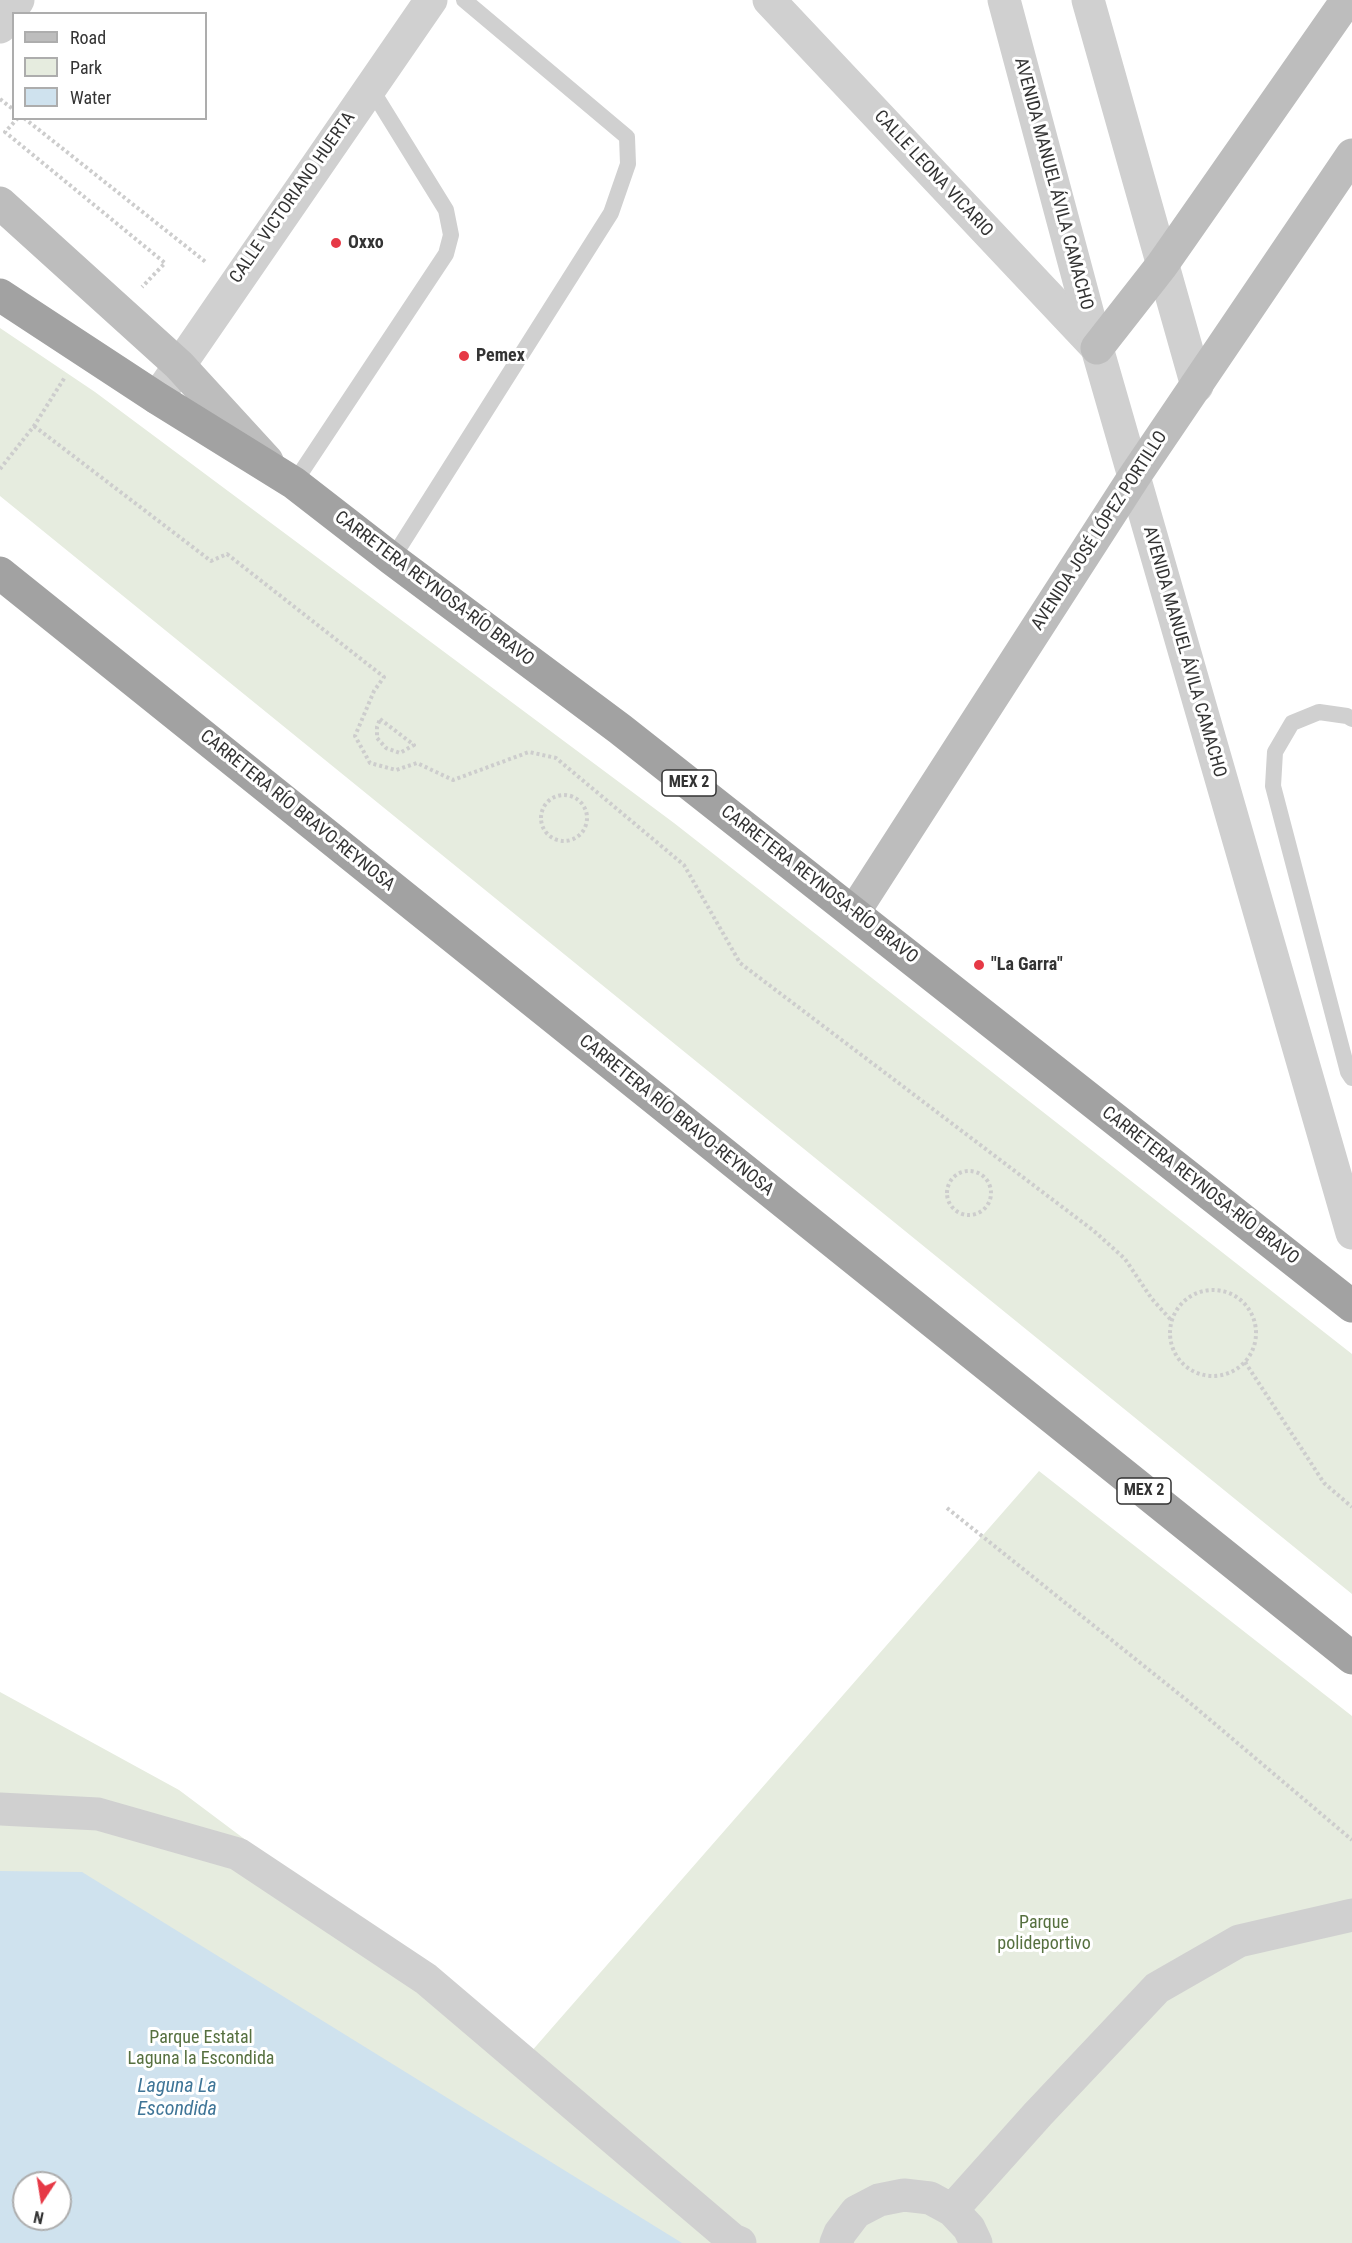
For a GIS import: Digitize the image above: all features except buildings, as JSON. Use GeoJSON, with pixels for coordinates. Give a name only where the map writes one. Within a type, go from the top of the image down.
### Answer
{"type":"FeatureCollection","features":[{"type":"Feature","properties":{"kind":"highway","name":"CARRETERA REYNOSA-RÍO BRAVO"},"geometry":{"type":"LineString","coordinates":[[0,296],[286,478],[620,729],[1352,1306]]}},
{"type":"Feature","properties":{"kind":"highway","name":"CARRETERA RÍO BRAVO-REYNOSA"},"geometry":{"type":"LineString","coordinates":[[0,573],[1352,1658]]}},
{"type":"Feature","properties":{"kind":"main road"},"geometry":{"type":"LineString","coordinates":[[1097,348],[1162,265],[1347,0]]}},
{"type":"Feature","properties":{"kind":"main road","name":"AVENIDA JOSÉ LÓPEZ PORTILLO"},"geometry":{"type":"LineString","coordinates":[[854,912],[1134,477],[1352,155]]}},
{"type":"Feature","properties":{"kind":"main road","name":"CARRETERA REYNOSA-RÍO BRAVO"},"geometry":{"type":"LineString","coordinates":[[0,203],[179,365],[286,478]]}},
{"type":"Feature","properties":{"kind":"street"},"geometry":{"type":"LineString","coordinates":[[0,27],[18,0]]}},
{"type":"Feature","properties":{"kind":"street","name":"CALLE VICTORIANO HUERTA"},"geometry":{"type":"LineString","coordinates":[[157,398],[431,0]]}},
{"type":"Feature","properties":{"kind":"street","name":"CALLE LEONA VICARIO"},"geometry":{"type":"LineString","coordinates":[[770,0],[1097,348]]}},
{"type":"Feature","properties":{"kind":"street","name":"AVENIDA MANUEL ÁVILA CAMACHO"},"geometry":{"type":"LineString","coordinates":[[1004,0],[1097,348],[1352,1233]]}},
{"type":"Feature","properties":{"kind":"street"},"geometry":{"type":"LineString","coordinates":[[1088,0],[1197,386]]}},
{"type":"Feature","properties":{"kind":"street"},"geometry":{"type":"LineString","coordinates":[[0,1809],[98,1814],[238,1854],[426,1979],[733,2240],[740,2243]]}},
{"type":"Feature","properties":{"kind":"street"},"geometry":{"type":"LineString","coordinates":[[952,2210],[1038,2114],[1157,1988],[1239,1941],[1337,1918],[1352,1906]]}},
{"type":"Feature","properties":{"kind":"street"},"geometry":{"type":"LineString","coordinates":[[836,2243],[840,2233],[856,2212],[879,2200],[904,2195],[930,2198],[952,2210],[969,2228],[976,2243]]}},
{"type":"Feature","properties":{"kind":"lane"},"geometry":{"type":"LineString","coordinates":[[392,559],[611,213],[628,164],[627,138],[464,0]]}},
{"type":"Feature","properties":{"kind":"lane"},"geometry":{"type":"LineString","coordinates":[[286,478],[446,254],[451,235],[446,210],[370,87]]}},
{"type":"Feature","properties":{"kind":"lane"},"geometry":{"type":"LineString","coordinates":[[1352,720],[1347,716],[1319,712],[1292,723],[1275,752],[1273,786],[1348,1072],[1352,1078]]}},
{"type":"Feature","properties":{"kind":"path"},"geometry":{"type":"LineString","coordinates":[[0,99],[12,108]]}},
{"type":"Feature","properties":{"kind":"path"},"geometry":{"type":"LineString","coordinates":[[16,120],[5,132],[165,263]]}},
{"type":"Feature","properties":{"kind":"path"},"geometry":{"type":"LineString","coordinates":[[27,120],[210,265]]}},
{"type":"Feature","properties":{"kind":"path"},"geometry":{"type":"LineString","coordinates":[[34,426],[211,561],[227,554],[384,677],[374,691],[355,736],[370,763],[396,770],[417,763],[453,780],[529,752],[556,758],[684,865],[740,963],[1094,1231],[1125,1258],[1152,1299],[1171,1320]]}},
{"type":"Feature","properties":{"kind":"path"},"geometry":{"type":"LineString","coordinates":[[0,469],[20,444]]}},
{"type":"Feature","properties":{"kind":"path"},"geometry":{"type":"LineString","coordinates":[[380,719],[414,746],[400,753],[386,748],[377,738],[380,719]]}},
{"type":"Feature","properties":{"kind":"path"},"geometry":{"type":"LineString","coordinates":[[558,796],[566,796],[580,802],[587,817],[586,824],[578,837],[562,841],[555,840],[544,831],[541,817],[546,804],[558,796]]}},
{"type":"Feature","properties":{"kind":"path"},"geometry":{"type":"LineString","coordinates":[[968,1171],[976,1172],[988,1181],[992,1196],[985,1209],[971,1216],[957,1213],[952,1208],[946,1195],[954,1176],[968,1171]]}},
{"type":"Feature","properties":{"kind":"path"},"geometry":{"type":"LineString","coordinates":[[1214,1290],[1228,1293],[1240,1300],[1249,1310],[1255,1323],[1256,1337],[1253,1350],[1245,1362],[1234,1371],[1220,1376],[1205,1376],[1191,1371],[1179,1362],[1172,1349],[1169,1334],[1171,1320],[1178,1307],[1187,1298],[1200,1292],[1214,1290]]}},
{"type":"Feature","properties":{"kind":"path"},"geometry":{"type":"LineString","coordinates":[[1245,1362],[1324,1483],[1352,1507]]}},
{"type":"Feature","properties":{"kind":"path"},"geometry":{"type":"LineString","coordinates":[[947,1508],[1189,1702],[1352,1839]]}},
{"type":"Feature","properties":{"kind":"green space"},"geometry":{"type":"Polygon","coordinates":[[[0,328],[95,392],[674,823],[1352,1354],[1352,1594],[0,496],[0,328]]]}},
{"type":"Feature","properties":{"kind":"green space","name":"Parque polideportivo"},"geometry":{"type":"Polygon","coordinates":[[[1039,1471],[1352,1716],[1352,2243],[0,2243],[0,1692],[179,1790],[530,2053],[1039,1471]]]}},
{"type":"Feature","properties":{"kind":"water","name":"Laguna La Escondida"},"geometry":{"type":"Polygon","coordinates":[[[0,1871],[82,1872],[682,2243],[0,2243],[0,1871]]]}},
{"type":"Feature","properties":{"kind":"place","name":"Oxxo"},"geometry":{"type":"Point","coordinates":[336,243]}},
{"type":"Feature","properties":{"kind":"place","name":"Pemex"},"geometry":{"type":"Point","coordinates":[464,356]}},
{"type":"Feature","properties":{"kind":"place","name":"\"La Garra\""},"geometry":{"type":"Point","coordinates":[979,965]}},
{"type":"Feature","properties":{"kind":"park label","name":"Parque Estatal Laguna la Escondida"},"geometry":{"type":"Point","coordinates":[201,2048]}}]}
